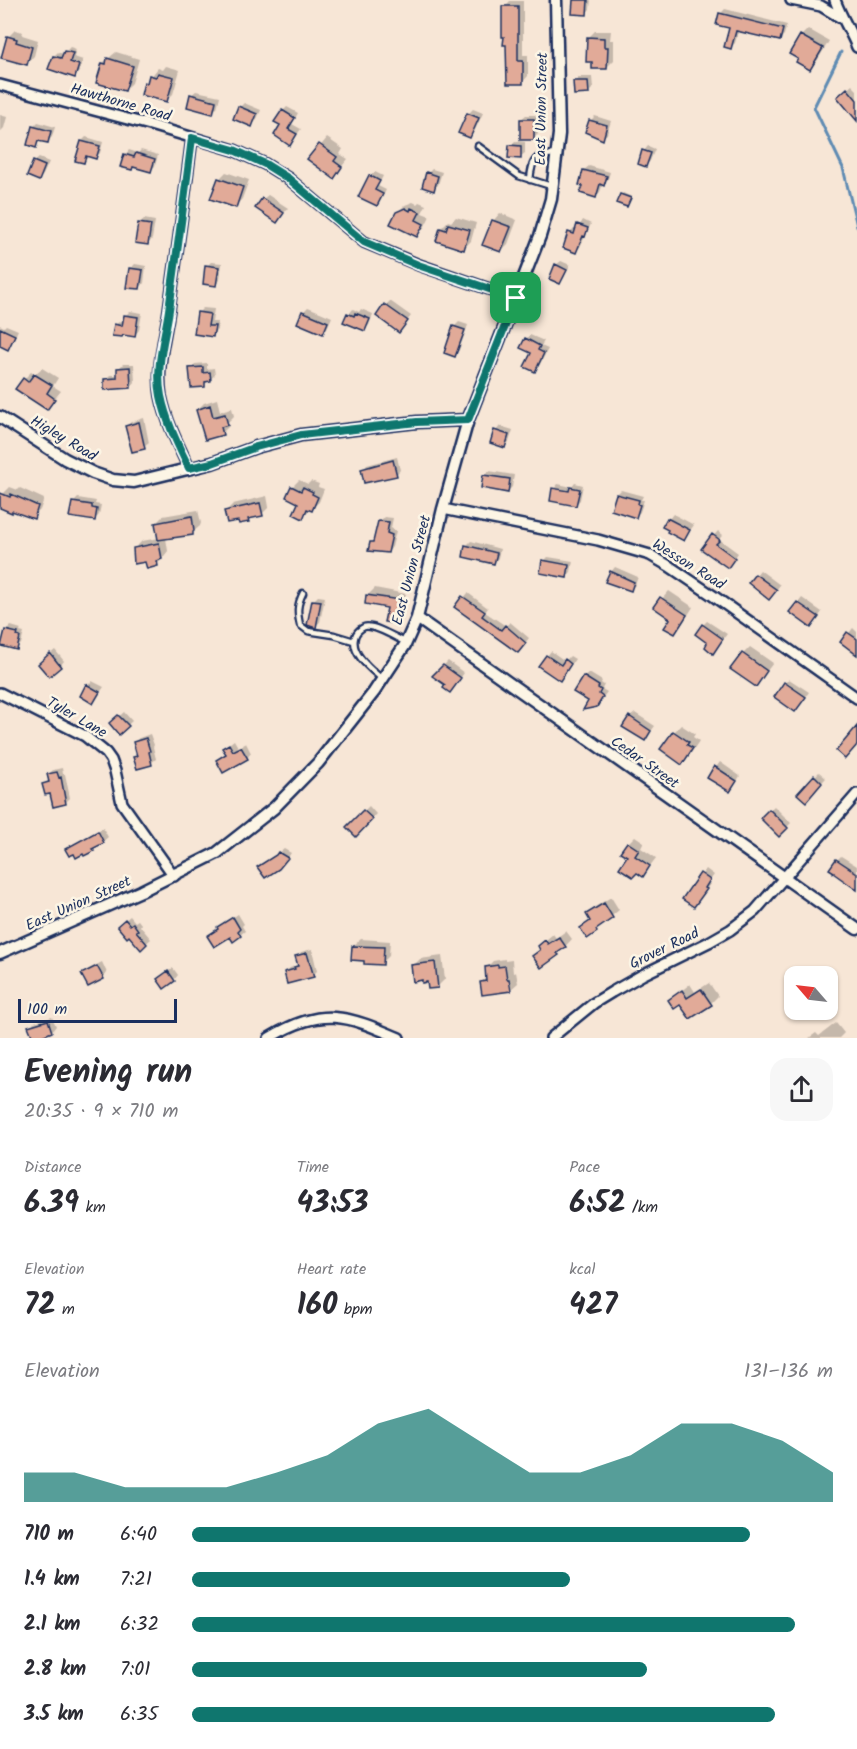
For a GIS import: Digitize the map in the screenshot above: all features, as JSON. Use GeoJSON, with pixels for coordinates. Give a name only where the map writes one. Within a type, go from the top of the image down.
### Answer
{"type":"FeatureCollection","features":[{"type":"Feature","properties":{"kind":"street","name":"East Union Street"},"geometry":{"type":"LineString","coordinates":[[0,953],[174,876],[217,853],[274,808],[318,763],[383,680],[406,642],[417,618],[443,509],[468,420],[540,236],[551,199],[559,124],[556,0]]}},
{"type":"Feature","properties":{"kind":"street"},"geometry":{"type":"LineString","coordinates":[[791,0],[821,6],[841,18],[848,26],[857,46]]}},
{"type":"Feature","properties":{"kind":"street"},"geometry":{"type":"LineString","coordinates":[[835,0],[841,18]]}},
{"type":"Feature","properties":{"kind":"street","name":"Hawthorne Road"},"geometry":{"type":"LineString","coordinates":[[0,85],[234,150],[265,164],[289,179],[364,242],[418,265],[516,298]]}},
{"type":"Feature","properties":{"kind":"street"},"geometry":{"type":"LineString","coordinates":[[189,468],[171,429],[161,396],[159,377],[192,138]]}},
{"type":"Feature","properties":{"kind":"street","name":"Higley Road"},"geometry":{"type":"LineString","coordinates":[[0,417],[65,459],[93,473],[113,480],[134,482],[212,463],[256,447],[301,435],[417,422],[468,420]]}},
{"type":"Feature","properties":{"kind":"street","name":"Wesson Road"},"geometry":{"type":"LineString","coordinates":[[443,509],[598,540],[650,555],[712,595],[857,698]]}},
{"type":"Feature","properties":{"kind":"street","name":"Cedar Street"},"geometry":{"type":"LineString","coordinates":[[417,618],[857,929]]}},
{"type":"Feature","properties":{"kind":"street","name":"Tyler Lane"},"geometry":{"type":"LineString","coordinates":[[0,693],[86,736],[106,753],[115,771],[122,803],[174,876]]}},
{"type":"Feature","properties":{"kind":"street","name":"Grover Road"},"geometry":{"type":"LineString","coordinates":[[551,1038],[594,1003],[730,930],[755,911],[857,794]]}},
{"type":"Feature","properties":{"kind":"street"},"geometry":{"type":"LineString","coordinates":[[269,1038],[293,1025],[319,1018],[338,1017],[362,1022],[399,1038]]}},
{"type":"Feature","properties":{"kind":"lane"},"geometry":{"type":"LineString","coordinates":[[478,146],[519,176],[553,187]]}},
{"type":"Feature","properties":{"kind":"lane"},"geometry":{"type":"LineString","coordinates":[[530,180],[532,163],[537,157],[557,154]]}},
{"type":"Feature","properties":{"kind":"lane"},"geometry":{"type":"LineString","coordinates":[[303,593],[298,602],[297,613],[300,625],[308,631],[354,641]]}},
{"type":"Feature","properties":{"kind":"lane"},"geometry":{"type":"LineString","coordinates":[[383,680],[355,649],[356,633],[364,627],[371,627],[406,642]]}},
{"type":"Feature","properties":{"kind":"building"},"geometry":{"type":"Polygon","coordinates":[[[573,0],[588,0],[587,15],[572,14],[573,0]]]}},
{"type":"Feature","properties":{"kind":"building"},"geometry":{"type":"Polygon","coordinates":[[[502,6],[518,6],[518,61],[523,61],[523,84],[507,84],[506,45],[503,45],[504,37],[502,37],[502,6]]]}},
{"type":"Feature","properties":{"kind":"building"},"geometry":{"type":"Polygon","coordinates":[[[719,13],[783,29],[780,41],[736,31],[731,49],[724,47],[729,28],[716,25],[719,13]]]}},
{"type":"Feature","properties":{"kind":"building"},"geometry":{"type":"Polygon","coordinates":[[[800,35],[823,48],[810,70],[796,62],[798,59],[789,54],[800,35]]]}},
{"type":"Feature","properties":{"kind":"building"},"geometry":{"type":"Polygon","coordinates":[[[7,36],[17,39],[16,42],[32,47],[27,65],[1,58],[7,36]]]}},
{"type":"Feature","properties":{"kind":"building"},"geometry":{"type":"Polygon","coordinates":[[[587,37],[604,38],[604,47],[608,47],[607,69],[592,69],[592,62],[586,62],[587,37]]]}},
{"type":"Feature","properties":{"kind":"building"},"geometry":{"type":"Polygon","coordinates":[[[64,51],[73,53],[70,62],[79,65],[75,78],[48,69],[53,56],[61,58],[64,51]]]}},
{"type":"Feature","properties":{"kind":"building"},"geometry":{"type":"Polygon","coordinates":[[[107,58],[133,66],[125,91],[96,83],[102,63],[106,64],[107,58]]]}},
{"type":"Feature","properties":{"kind":"building"},"geometry":{"type":"Polygon","coordinates":[[[158,73],[174,77],[167,102],[141,95],[144,82],[147,83],[149,75],[156,77],[158,73]]]}},
{"type":"Feature","properties":{"kind":"building"},"geometry":{"type":"Polygon","coordinates":[[[573,81],[588,81],[589,94],[574,95],[573,81]]]}},
{"type":"Feature","properties":{"kind":"building"},"geometry":{"type":"Polygon","coordinates":[[[847,88],[857,100],[857,121],[837,97],[847,88]]]}},
{"type":"Feature","properties":{"kind":"building"},"geometry":{"type":"Polygon","coordinates":[[[190,94],[216,101],[213,114],[187,107],[190,94]]]}},
{"type":"Feature","properties":{"kind":"building"},"geometry":{"type":"Polygon","coordinates":[[[238,106],[257,114],[252,127],[233,119],[238,106]]]}},
{"type":"Feature","properties":{"kind":"building"},"geometry":{"type":"Polygon","coordinates":[[[282,110],[295,118],[288,129],[297,134],[290,146],[274,135],[280,125],[274,122],[282,110]]]}},
{"type":"Feature","properties":{"kind":"building"},"geometry":{"type":"Polygon","coordinates":[[[467,113],[479,118],[470,138],[458,133],[467,113]]]}},
{"type":"Feature","properties":{"kind":"building"},"geometry":{"type":"Polygon","coordinates":[[[520,119],[534,119],[534,140],[520,140],[520,119]]]}},
{"type":"Feature","properties":{"kind":"building"},"geometry":{"type":"Polygon","coordinates":[[[589,120],[607,125],[603,140],[585,132],[589,120]]]}},
{"type":"Feature","properties":{"kind":"building"},"geometry":{"type":"Polygon","coordinates":[[[32,126],[51,131],[48,143],[38,141],[36,148],[27,145],[32,126]]]}},
{"type":"Feature","properties":{"kind":"building"},"geometry":{"type":"Polygon","coordinates":[[[81,141],[100,146],[96,159],[86,156],[84,163],[75,161],[81,141]]]}},
{"type":"Feature","properties":{"kind":"building"},"geometry":{"type":"Polygon","coordinates":[[[319,144],[337,157],[334,161],[342,167],[334,179],[307,159],[319,144]]]}},
{"type":"Feature","properties":{"kind":"building"},"geometry":{"type":"Polygon","coordinates":[[[509,145],[521,146],[521,159],[508,158],[509,145]]]}},
{"type":"Feature","properties":{"kind":"building"},"geometry":{"type":"Polygon","coordinates":[[[642,150],[651,153],[646,167],[638,164],[642,150]]]}},
{"type":"Feature","properties":{"kind":"building"},"geometry":{"type":"Polygon","coordinates":[[[136,153],[155,159],[151,172],[133,167],[132,170],[120,167],[124,154],[134,157],[136,153]]]}},
{"type":"Feature","properties":{"kind":"building"},"geometry":{"type":"Polygon","coordinates":[[[33,161],[45,166],[39,181],[27,176],[33,161]]]}},
{"type":"Feature","properties":{"kind":"building"},"geometry":{"type":"Polygon","coordinates":[[[583,170],[607,176],[604,186],[600,184],[596,198],[580,193],[583,186],[579,185],[583,170]]]}},
{"type":"Feature","properties":{"kind":"building"},"geometry":{"type":"Polygon","coordinates":[[[426,172],[438,176],[434,191],[422,187],[426,172]]]}},
{"type":"Feature","properties":{"kind":"building"},"geometry":{"type":"Polygon","coordinates":[[[369,175],[380,181],[375,190],[383,194],[377,206],[358,197],[369,175]]]}},
{"type":"Feature","properties":{"kind":"building"},"geometry":{"type":"Polygon","coordinates":[[[218,178],[243,187],[236,208],[210,199],[218,178]]]}},
{"type":"Feature","properties":{"kind":"building"},"geometry":{"type":"Polygon","coordinates":[[[620,194],[631,198],[627,207],[616,203],[620,194]]]}},
{"type":"Feature","properties":{"kind":"building"},"geometry":{"type":"Polygon","coordinates":[[[262,198],[284,213],[277,223],[255,208],[262,198]]]}},
{"type":"Feature","properties":{"kind":"building"},"geometry":{"type":"Polygon","coordinates":[[[405,208],[420,212],[416,220],[424,224],[417,237],[390,224],[396,212],[405,208]]]}},
{"type":"Feature","properties":{"kind":"building"},"geometry":{"type":"Polygon","coordinates":[[[492,220],[511,227],[501,252],[482,245],[492,220]]]}},
{"type":"Feature","properties":{"kind":"building"},"geometry":{"type":"Polygon","coordinates":[[[138,223],[151,225],[148,245],[135,243],[138,223]]]}},
{"type":"Feature","properties":{"kind":"building"},"geometry":{"type":"Polygon","coordinates":[[[448,224],[470,230],[464,250],[436,241],[440,228],[446,230],[448,224]]]}},
{"type":"Feature","properties":{"kind":"building"},"geometry":{"type":"Polygon","coordinates":[[[577,224],[588,228],[576,253],[563,248],[568,232],[574,234],[577,224]]]}},
{"type":"Feature","properties":{"kind":"building"},"geometry":{"type":"Polygon","coordinates":[[[555,264],[567,270],[560,284],[549,279],[555,264]]]}},
{"type":"Feature","properties":{"kind":"building"},"geometry":{"type":"Polygon","coordinates":[[[205,265],[219,267],[216,286],[203,284],[205,265]]]}},
{"type":"Feature","properties":{"kind":"building"},"geometry":{"type":"Polygon","coordinates":[[[129,268],[143,270],[140,289],[126,288],[129,268]]]}},
{"type":"Feature","properties":{"kind":"building"},"geometry":{"type":"Polygon","coordinates":[[[384,304],[408,321],[399,333],[376,316],[384,304]]]}},
{"type":"Feature","properties":{"kind":"building"},"geometry":{"type":"Polygon","coordinates":[[[302,311],[328,322],[323,334],[297,323],[302,311]]]}},
{"type":"Feature","properties":{"kind":"building"},"geometry":{"type":"Polygon","coordinates":[[[197,312],[210,314],[208,326],[215,326],[213,337],[194,334],[197,312]]]}},
{"type":"Feature","properties":{"kind":"building"},"geometry":{"type":"Polygon","coordinates":[[[347,313],[354,316],[355,313],[370,319],[365,331],[343,322],[347,313]]]}},
{"type":"Feature","properties":{"kind":"building"},"geometry":{"type":"Polygon","coordinates":[[[124,315],[138,317],[135,337],[112,336],[114,324],[122,326],[124,315]]]}},
{"type":"Feature","properties":{"kind":"building"},"geometry":{"type":"Polygon","coordinates":[[[453,326],[465,330],[455,357],[444,353],[453,326]]]}},
{"type":"Feature","properties":{"kind":"building"},"geometry":{"type":"Polygon","coordinates":[[[0,328],[15,335],[8,350],[0,346],[0,328]]]}},
{"type":"Feature","properties":{"kind":"building"},"geometry":{"type":"Polygon","coordinates":[[[525,338],[540,346],[538,350],[544,353],[535,372],[524,367],[531,353],[520,348],[525,338]]]}},
{"type":"Feature","properties":{"kind":"building"},"geometry":{"type":"Polygon","coordinates":[[[130,367],[131,388],[104,390],[104,379],[117,378],[117,368],[130,367]]]}},
{"type":"Feature","properties":{"kind":"building"},"geometry":{"type":"Polygon","coordinates":[[[203,367],[203,373],[210,372],[211,381],[205,382],[205,387],[191,388],[189,368],[203,367]]]}},
{"type":"Feature","properties":{"kind":"building"},"geometry":{"type":"Polygon","coordinates":[[[34,374],[52,385],[47,393],[55,399],[47,410],[15,389],[23,378],[28,382],[34,374]]]}},
{"type":"Feature","properties":{"kind":"building"},"geometry":{"type":"Polygon","coordinates":[[[210,405],[213,417],[225,414],[228,425],[221,427],[223,435],[205,440],[196,410],[210,405]]]}},
{"type":"Feature","properties":{"kind":"building"},"geometry":{"type":"Polygon","coordinates":[[[139,422],[145,449],[132,452],[125,426],[139,422]]]}},
{"type":"Feature","properties":{"kind":"building"},"geometry":{"type":"Polygon","coordinates":[[[494,430],[509,435],[505,448],[490,443],[494,430]]]}},
{"type":"Feature","properties":{"kind":"building"},"geometry":{"type":"Polygon","coordinates":[[[393,460],[397,476],[364,483],[361,469],[393,460]]]}},
{"type":"Feature","properties":{"kind":"building"},"geometry":{"type":"Polygon","coordinates":[[[483,475],[510,479],[508,493],[481,488],[483,475]]]}},
{"type":"Feature","properties":{"kind":"building"},"geometry":{"type":"Polygon","coordinates":[[[291,486],[301,491],[303,487],[318,497],[312,511],[307,509],[303,519],[293,514],[298,503],[286,497],[291,486]]]}},
{"type":"Feature","properties":{"kind":"building"},"geometry":{"type":"Polygon","coordinates":[[[570,487],[580,489],[576,506],[550,501],[552,488],[569,491],[570,487]]]}},
{"type":"Feature","properties":{"kind":"building"},"geometry":{"type":"Polygon","coordinates":[[[0,493],[10,497],[11,494],[38,506],[34,519],[0,508],[0,493]]]}},
{"type":"Feature","properties":{"kind":"building"},"geometry":{"type":"Polygon","coordinates":[[[616,494],[639,500],[640,505],[636,518],[611,510],[616,494]]]}},
{"type":"Feature","properties":{"kind":"building"},"geometry":{"type":"Polygon","coordinates":[[[72,502],[92,505],[92,508],[97,509],[95,521],[69,517],[72,502]]]}},
{"type":"Feature","properties":{"kind":"building"},"geometry":{"type":"Polygon","coordinates":[[[260,503],[263,516],[248,519],[249,522],[239,524],[238,521],[227,523],[224,511],[260,503]]]}},
{"type":"Feature","properties":{"kind":"building"},"geometry":{"type":"Polygon","coordinates":[[[192,516],[193,535],[158,540],[155,523],[192,516]]]}},
{"type":"Feature","properties":{"kind":"building"},"geometry":{"type":"Polygon","coordinates":[[[667,518],[690,530],[684,541],[662,527],[667,518]]]}},
{"type":"Feature","properties":{"kind":"building"},"geometry":{"type":"Polygon","coordinates":[[[378,521],[389,522],[387,533],[392,535],[388,553],[368,551],[370,542],[373,542],[378,521]]]}},
{"type":"Feature","properties":{"kind":"building"},"geometry":{"type":"Polygon","coordinates":[[[712,534],[720,540],[716,544],[735,558],[728,568],[701,549],[712,534]]]}},
{"type":"Feature","properties":{"kind":"building"},"geometry":{"type":"Polygon","coordinates":[[[159,543],[162,559],[157,561],[158,566],[147,569],[145,562],[134,564],[133,548],[159,543]]]}},
{"type":"Feature","properties":{"kind":"building"},"geometry":{"type":"Polygon","coordinates":[[[465,545],[497,553],[494,564],[463,557],[465,545]]]}},
{"type":"Feature","properties":{"kind":"building"},"geometry":{"type":"Polygon","coordinates":[[[542,560],[569,565],[567,578],[540,573],[542,560]]]}},
{"type":"Feature","properties":{"kind":"building"},"geometry":{"type":"Polygon","coordinates":[[[610,571],[634,582],[631,591],[605,582],[610,571]]]}},
{"type":"Feature","properties":{"kind":"building"},"geometry":{"type":"Polygon","coordinates":[[[755,574],[777,590],[769,600],[748,583],[755,574]]]}},
{"type":"Feature","properties":{"kind":"building"},"geometry":{"type":"Polygon","coordinates":[[[366,595],[400,600],[396,624],[384,622],[387,608],[365,604],[366,595]]]}},
{"type":"Feature","properties":{"kind":"building"},"geometry":{"type":"Polygon","coordinates":[[[462,596],[485,612],[482,616],[501,630],[505,625],[526,643],[518,653],[454,607],[462,596]]]}},
{"type":"Feature","properties":{"kind":"building"},"geometry":{"type":"Polygon","coordinates":[[[660,597],[687,615],[675,634],[664,628],[670,619],[653,607],[660,597]]]}},
{"type":"Feature","properties":{"kind":"building"},"geometry":{"type":"Polygon","coordinates":[[[312,600],[321,601],[316,628],[307,625],[312,600]]]}},
{"type":"Feature","properties":{"kind":"building"},"geometry":{"type":"Polygon","coordinates":[[[797,602],[819,617],[811,628],[789,612],[797,602]]]}},
{"type":"Feature","properties":{"kind":"building"},"geometry":{"type":"Polygon","coordinates":[[[702,624],[723,639],[713,654],[705,647],[707,643],[695,634],[702,624]]]}},
{"type":"Feature","properties":{"kind":"building"},"geometry":{"type":"Polygon","coordinates":[[[5,630],[18,633],[17,636],[20,637],[17,650],[1,646],[5,630]]]}},
{"type":"Feature","properties":{"kind":"building"},"geometry":{"type":"Polygon","coordinates":[[[847,632],[857,639],[857,655],[840,642],[847,632]]]}},
{"type":"Feature","properties":{"kind":"building"},"geometry":{"type":"Polygon","coordinates":[[[50,653],[61,667],[49,677],[38,664],[50,653]]]}},
{"type":"Feature","properties":{"kind":"building"},"geometry":{"type":"Polygon","coordinates":[[[742,653],[767,671],[756,687],[730,669],[742,653]]]}},
{"type":"Feature","properties":{"kind":"building"},"geometry":{"type":"Polygon","coordinates":[[[546,655],[561,665],[565,659],[571,664],[560,681],[538,666],[546,655]]]}},
{"type":"Feature","properties":{"kind":"building"},"geometry":{"type":"Polygon","coordinates":[[[443,665],[461,678],[450,693],[443,688],[445,685],[432,676],[443,665]]]}},
{"type":"Feature","properties":{"kind":"building"},"geometry":{"type":"Polygon","coordinates":[[[583,676],[599,686],[601,690],[599,694],[603,697],[597,707],[583,710],[588,701],[573,692],[583,676]]]}},
{"type":"Feature","properties":{"kind":"building"},"geometry":{"type":"Polygon","coordinates":[[[784,682],[806,697],[795,712],[774,697],[784,682]]]}},
{"type":"Feature","properties":{"kind":"building"},"geometry":{"type":"Polygon","coordinates":[[[86,684],[100,692],[93,704],[80,696],[86,684]]]}},
{"type":"Feature","properties":{"kind":"building"},"geometry":{"type":"Polygon","coordinates":[[[118,715],[129,726],[119,735],[109,723],[118,715]]]}},
{"type":"Feature","properties":{"kind":"building"},"geometry":{"type":"Polygon","coordinates":[[[629,716],[651,731],[645,741],[622,727],[629,716]]]}},
{"type":"Feature","properties":{"kind":"building"},"geometry":{"type":"Polygon","coordinates":[[[857,726],[857,745],[845,759],[836,751],[857,726]]]}},
{"type":"Feature","properties":{"kind":"building"},"geometry":{"type":"Polygon","coordinates":[[[673,731],[689,742],[687,745],[693,748],[682,765],[660,749],[673,731]]]}},
{"type":"Feature","properties":{"kind":"building"},"geometry":{"type":"Polygon","coordinates":[[[146,738],[152,765],[137,769],[133,757],[137,756],[133,742],[146,738]]]}},
{"type":"Feature","properties":{"kind":"building"},"geometry":{"type":"Polygon","coordinates":[[[229,744],[233,751],[241,747],[248,759],[223,773],[216,760],[226,754],[222,748],[229,744]]]}},
{"type":"Feature","properties":{"kind":"building"},"geometry":{"type":"Polygon","coordinates":[[[714,766],[737,781],[730,792],[707,778],[714,766]]]}},
{"type":"Feature","properties":{"kind":"building"},"geometry":{"type":"Polygon","coordinates":[[[57,772],[59,778],[61,777],[66,804],[53,807],[50,794],[45,795],[42,784],[49,782],[47,774],[57,772]]]}},
{"type":"Feature","properties":{"kind":"building"},"geometry":{"type":"Polygon","coordinates":[[[814,775],[822,783],[806,802],[797,794],[814,775]]]}},
{"type":"Feature","properties":{"kind":"building"},"geometry":{"type":"Polygon","coordinates":[[[769,809],[788,828],[779,837],[760,818],[769,809]]]}},
{"type":"Feature","properties":{"kind":"building"},"geometry":{"type":"Polygon","coordinates":[[[363,810],[373,819],[356,837],[346,827],[363,810]]]}},
{"type":"Feature","properties":{"kind":"building"},"geometry":{"type":"Polygon","coordinates":[[[98,831],[104,843],[84,856],[83,854],[76,858],[74,854],[69,856],[65,849],[98,831]]]}},
{"type":"Feature","properties":{"kind":"building"},"geometry":{"type":"Polygon","coordinates":[[[627,842],[639,850],[635,856],[650,866],[643,877],[637,873],[633,877],[619,868],[627,856],[620,852],[627,842]]]}},
{"type":"Feature","properties":{"kind":"building"},"geometry":{"type":"Polygon","coordinates":[[[278,852],[288,858],[279,869],[265,878],[257,867],[278,852]]]}},
{"type":"Feature","properties":{"kind":"building"},"geometry":{"type":"Polygon","coordinates":[[[836,859],[857,873],[857,890],[829,869],[836,859]]]}},
{"type":"Feature","properties":{"kind":"building"},"geometry":{"type":"Polygon","coordinates":[[[700,873],[710,880],[705,888],[707,889],[694,907],[682,899],[700,873]]]}},
{"type":"Feature","properties":{"kind":"building"},"geometry":{"type":"Polygon","coordinates":[[[604,903],[613,918],[587,939],[580,928],[590,921],[586,914],[604,903]]]}},
{"type":"Feature","properties":{"kind":"building"},"geometry":{"type":"Polygon","coordinates":[[[233,917],[241,936],[233,942],[230,937],[214,947],[207,936],[233,917]]]}},
{"type":"Feature","properties":{"kind":"building"},"geometry":{"type":"Polygon","coordinates":[[[125,919],[130,925],[133,923],[138,930],[136,931],[147,944],[141,950],[117,926],[125,919]]]}},
{"type":"Feature","properties":{"kind":"building"},"geometry":{"type":"Polygon","coordinates":[[[559,937],[566,947],[541,968],[532,956],[540,950],[538,946],[545,940],[548,944],[559,937]]]}},
{"type":"Feature","properties":{"kind":"building"},"geometry":{"type":"Polygon","coordinates":[[[352,946],[384,947],[383,965],[364,964],[364,961],[351,960],[352,946]]]}},
{"type":"Feature","properties":{"kind":"building"},"geometry":{"type":"Polygon","coordinates":[[[307,953],[314,977],[287,984],[284,972],[298,966],[295,956],[307,953]]]}},
{"type":"Feature","properties":{"kind":"building"},"geometry":{"type":"Polygon","coordinates":[[[435,962],[438,988],[428,989],[427,982],[422,983],[422,980],[413,982],[411,965],[435,962]]]}},
{"type":"Feature","properties":{"kind":"building"},"geometry":{"type":"Polygon","coordinates":[[[498,965],[498,967],[505,966],[511,991],[482,995],[480,982],[486,981],[485,967],[498,965]]]}},
{"type":"Feature","properties":{"kind":"building"},"geometry":{"type":"Polygon","coordinates":[[[97,966],[104,979],[88,987],[81,974],[97,966]]]}},
{"type":"Feature","properties":{"kind":"building"},"geometry":{"type":"Polygon","coordinates":[[[168,971],[175,981],[164,989],[157,979],[168,971]]]}},
{"type":"Feature","properties":{"kind":"building"},"geometry":{"type":"Polygon","coordinates":[[[701,989],[712,1005],[690,1019],[680,1005],[674,1009],[668,1000],[682,990],[687,998],[701,989]]]}},
{"type":"Feature","properties":{"kind":"building"},"geometry":{"type":"Polygon","coordinates":[[[48,1020],[52,1032],[33,1038],[28,1026],[48,1020]]]}},
{"type":"Feature","properties":{"kind":"waterway"},"geometry":{"type":"LineString","coordinates":[[841,52],[814,107],[843,168],[857,226]]}},
{"type":"Feature","properties":{"kind":"route"},"geometry":{"type":"LineString","coordinates":[[192,138],[234,150],[265,164],[289,179],[364,242],[380,250],[516,298],[468,420],[417,422],[301,435],[189,468],[171,429],[161,396],[159,377],[192,138]]}}]}
